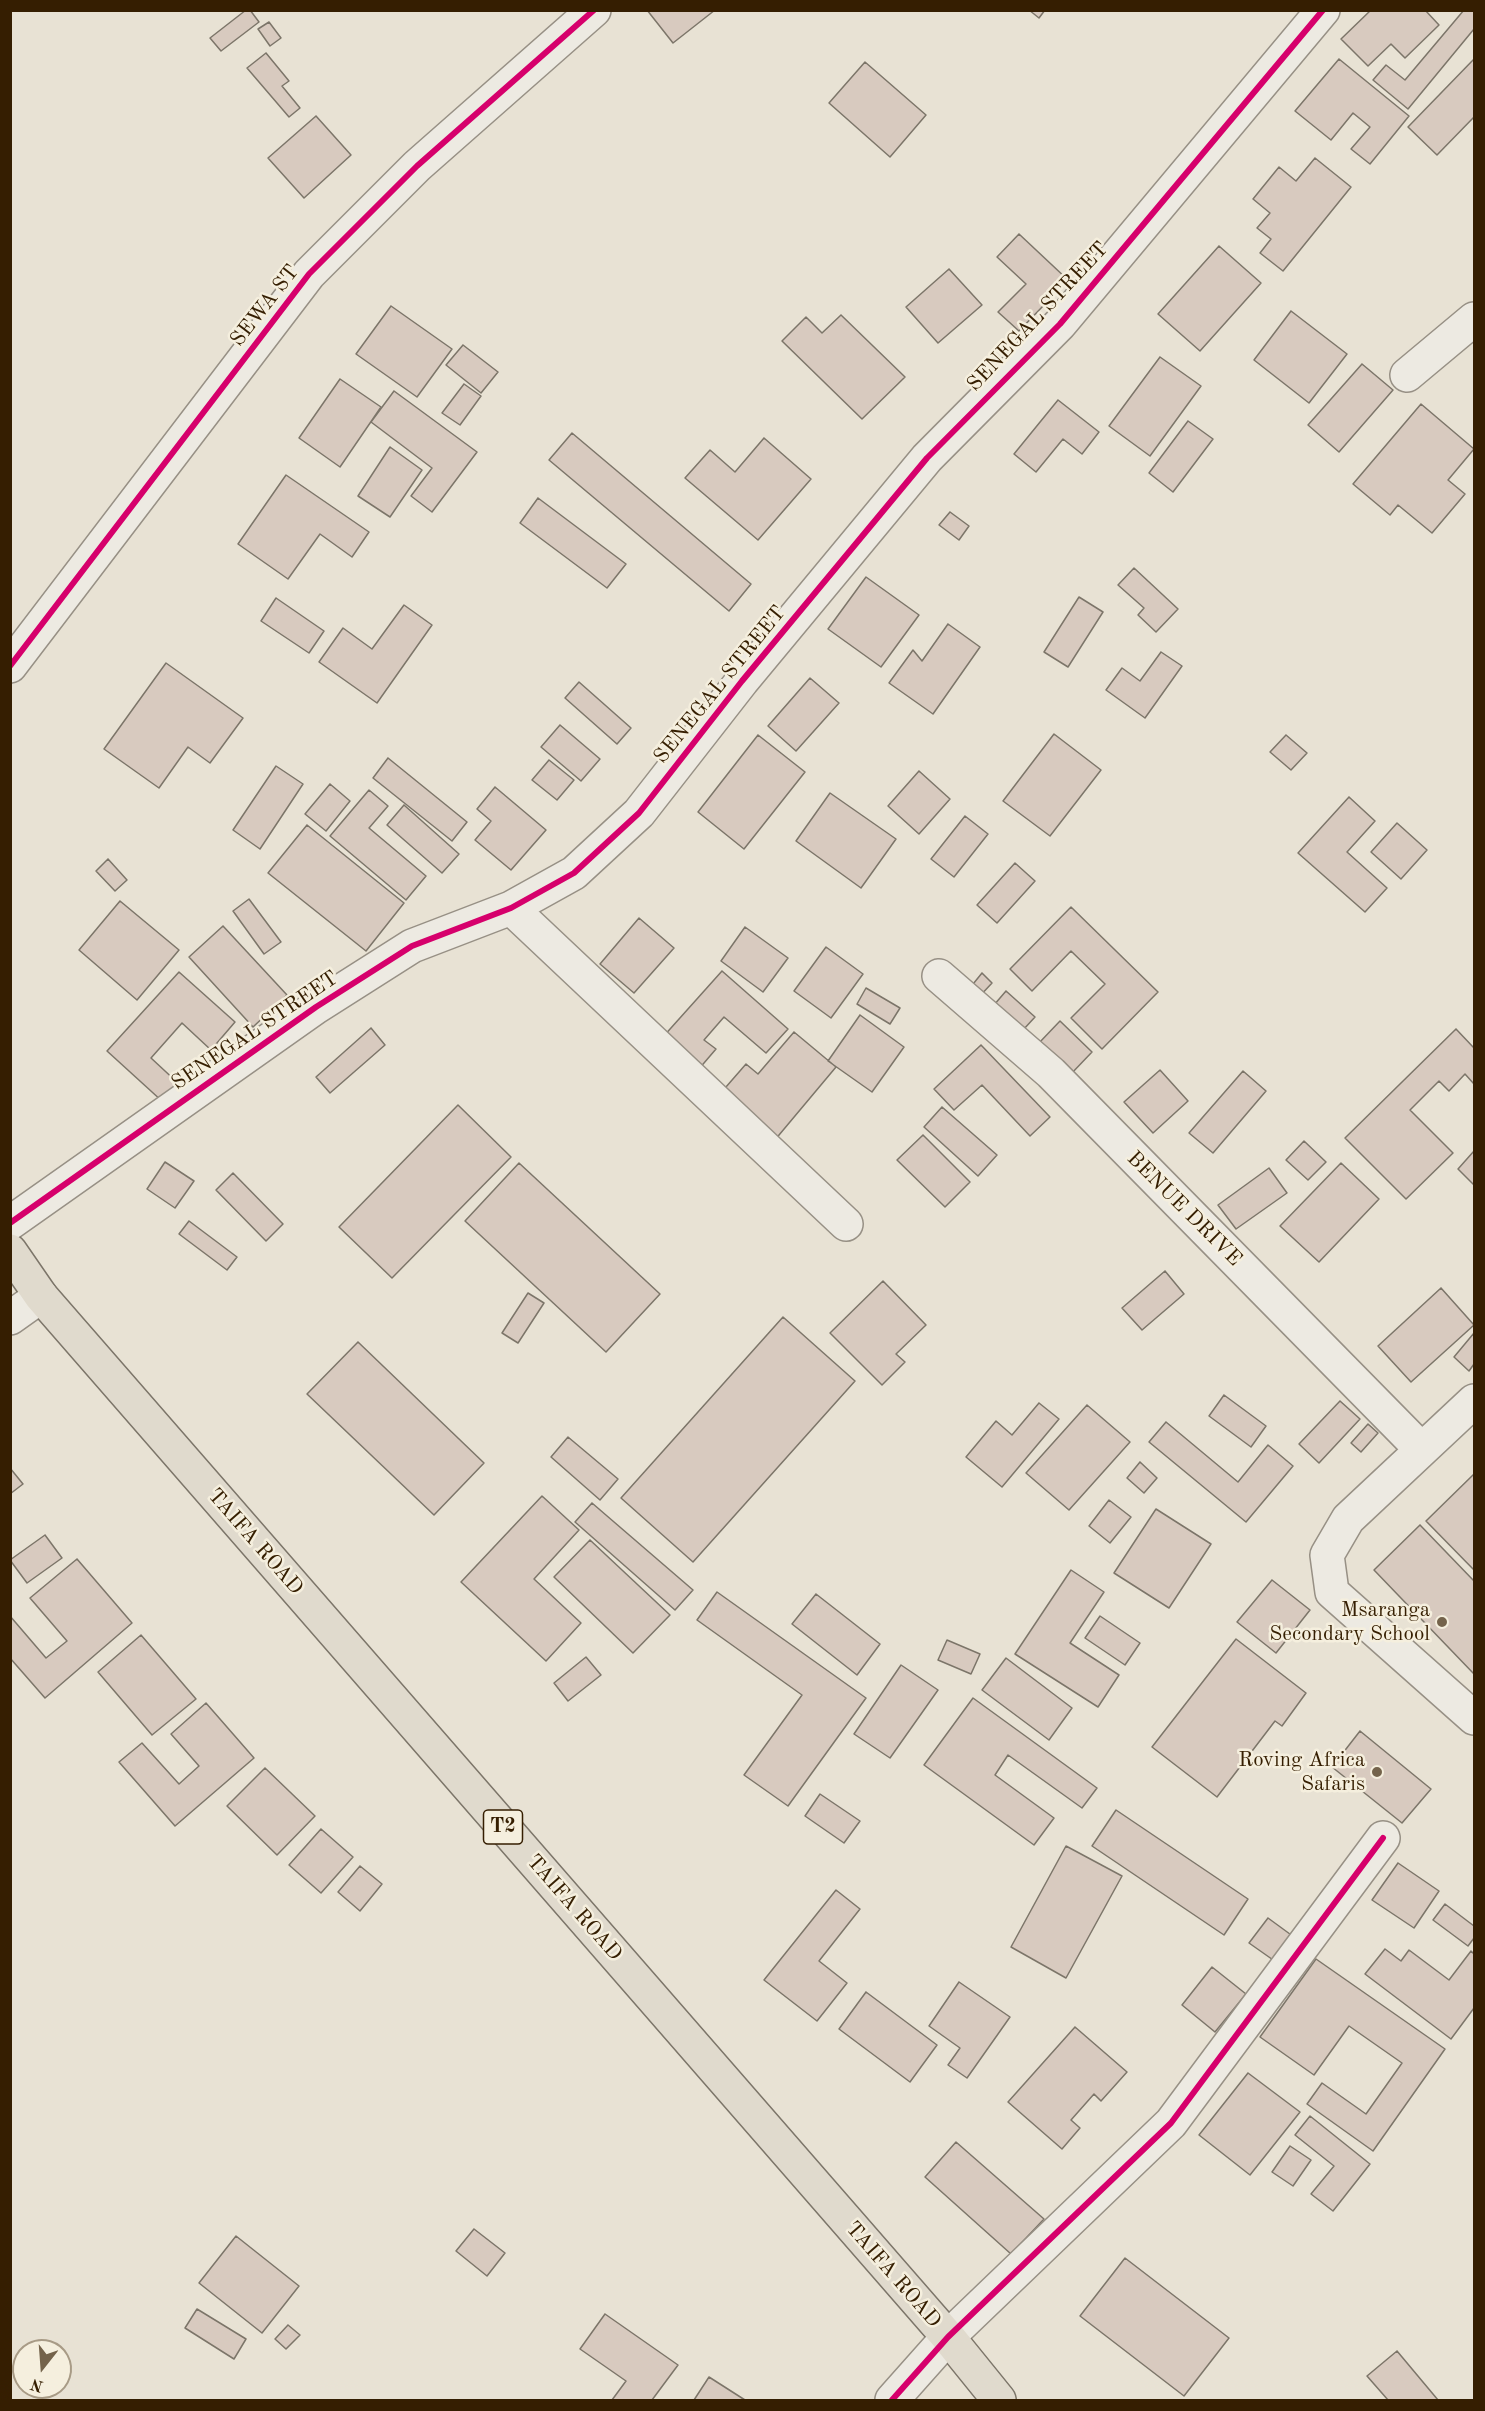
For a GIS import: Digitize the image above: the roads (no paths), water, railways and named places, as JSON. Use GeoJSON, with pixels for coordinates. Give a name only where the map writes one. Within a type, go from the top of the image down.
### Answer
{"type":"FeatureCollection","features":[{"type":"Feature","properties":{"kind":"highway","name":"TAIFA ROAD"},"geometry":{"type":"LineString","coordinates":[[10,1251],[41,1296],[948,2337],[999,2400]]}},
{"type":"Feature","properties":{"kind":"street","name":"SEWA ST"},"geometry":{"type":"LineString","coordinates":[[10,666],[309,274],[417,166],[594,10]]}},
{"type":"Feature","properties":{"kind":"street","name":"SENEGAL STREET"},"geometry":{"type":"LineString","coordinates":[[10,1223],[316,1007],[402,952],[412,946],[512,908],[574,873],[639,813],[742,681],[927,458],[1060,324],[1323,10]]}},
{"type":"Feature","properties":{"kind":"street"},"geometry":{"type":"LineString","coordinates":[[1407,375],[1474,319]]}},
{"type":"Feature","properties":{"kind":"street"},"geometry":{"type":"LineString","coordinates":[[512,908],[846,1224]]}},
{"type":"Feature","properties":{"kind":"street","name":"BENUE DRIVE"},"geometry":{"type":"LineString","coordinates":[[939,976],[1051,1073],[1420,1449]]}},
{"type":"Feature","properties":{"kind":"street"},"geometry":{"type":"LineString","coordinates":[[10,1318],[41,1296]]}},
{"type":"Feature","properties":{"kind":"street"},"geometry":{"type":"LineString","coordinates":[[1474,1401],[1420,1449],[1348,1519],[1327,1555],[1332,1592],[1474,1718]]}},
{"type":"Feature","properties":{"kind":"street"},"geometry":{"type":"LineString","coordinates":[[892,2400],[948,2337],[1171,2123],[1383,1838]]}},
{"type":"Feature","properties":{"kind":"place","name":"Msaranga Secondary School"},"geometry":{"type":"Point","coordinates":[1442,1622]}},
{"type":"Feature","properties":{"kind":"place","name":"Roving Africa Safaris"},"geometry":{"type":"Point","coordinates":[1377,1772]}}]}
